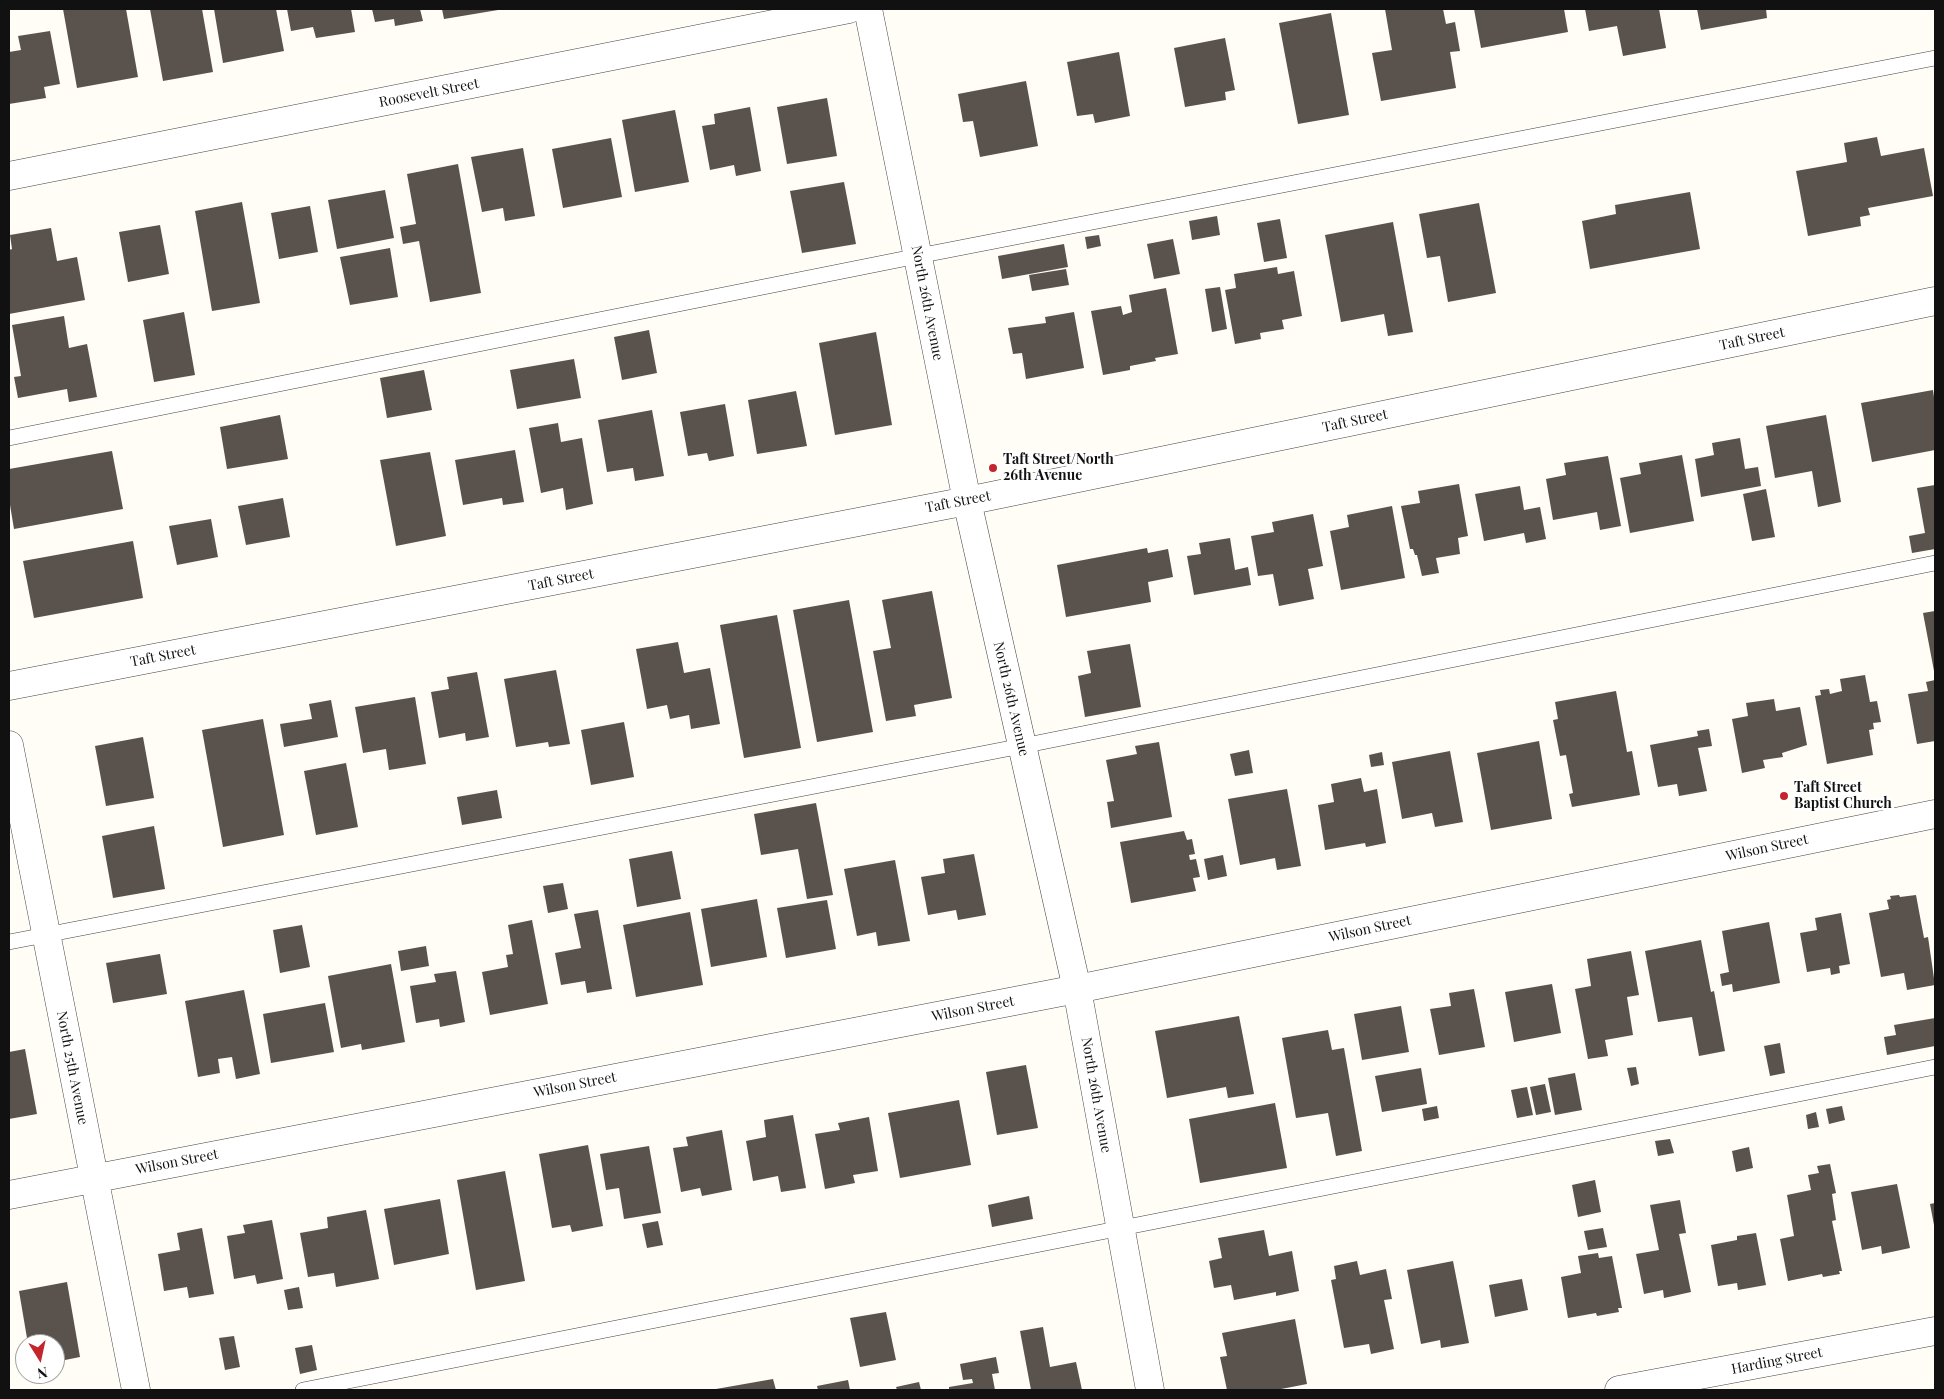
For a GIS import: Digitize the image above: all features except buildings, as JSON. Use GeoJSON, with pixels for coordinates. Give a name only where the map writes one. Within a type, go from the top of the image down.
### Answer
{"type":"FeatureCollection","features":[{"type":"Feature","properties":{"kind":"street","name":"Roosevelt Street"},"geometry":{"type":"LineString","coordinates":[[9,176],[849,9]]}},
{"type":"Feature","properties":{"kind":"street","name":"North 26th Avenue"},"geometry":{"type":"LineString","coordinates":[[868,9],[967,501],[1077,989],[1150,1390]]}},
{"type":"Feature","properties":{"kind":"street","name":"Taft Street"},"geometry":{"type":"LineString","coordinates":[[9,686],[967,501],[1935,302]]}},
{"type":"Feature","properties":{"kind":"street","name":"North 25th Avenue"},"geometry":{"type":"LineString","coordinates":[[9,745],[136,1390]]}},
{"type":"Feature","properties":{"kind":"street","name":"Wilson Street"},"geometry":{"type":"LineString","coordinates":[[9,1195],[1077,989],[1935,814]]}},
{"type":"Feature","properties":{"kind":"street","name":"Harding Street"},"geometry":{"type":"LineString","coordinates":[[1619,1390],[1935,1331]]}},
{"type":"Feature","properties":{"kind":"lane"},"geometry":{"type":"LineString","coordinates":[[9,438],[918,256],[1935,58]]}},
{"type":"Feature","properties":{"kind":"lane"},"geometry":{"type":"LineString","coordinates":[[9,942],[1022,746],[1935,563]]}},
{"type":"Feature","properties":{"kind":"lane"},"geometry":{"type":"LineString","coordinates":[[303,1390],[1935,1066]]}},
{"type":"Feature","properties":{"kind":"place","name":"Taft Street/North 26th Avenue"},"geometry":{"type":"Point","coordinates":[993,468]}},
{"type":"Feature","properties":{"kind":"place","name":"Taft Street Baptist Church"},"geometry":{"type":"Point","coordinates":[1784,796]}}]}
